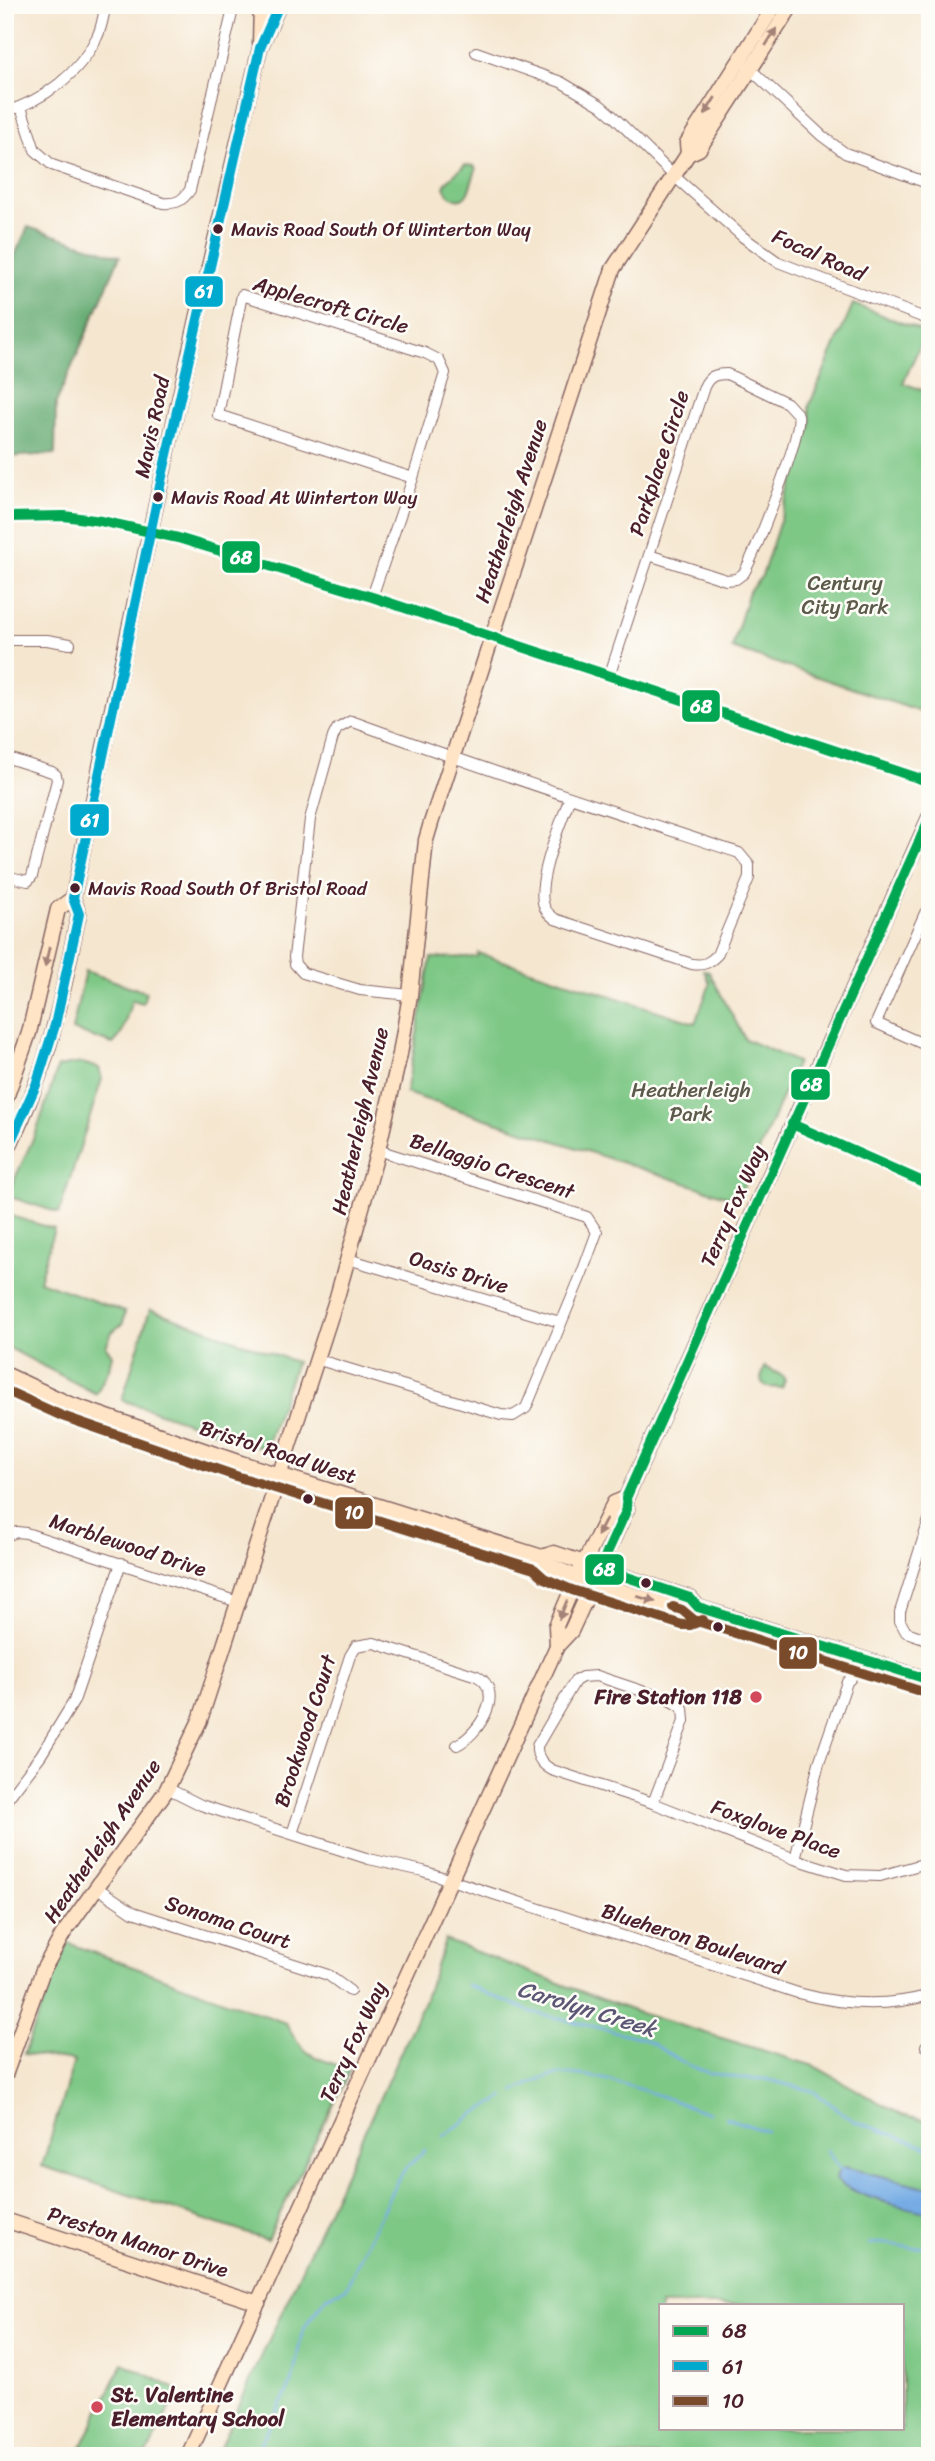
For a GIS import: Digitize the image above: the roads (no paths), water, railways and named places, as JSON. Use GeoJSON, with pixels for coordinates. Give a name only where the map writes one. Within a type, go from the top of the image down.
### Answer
{"type":"FeatureCollection","features":[{"type":"Feature","properties":{"kind":"street"},"geometry":{"type":"LineString","coordinates":[[5,112],[49,92],[66,78],[99,35],[106,5]]}},
{"type":"Feature","properties":{"kind":"street"},"geometry":{"type":"LineString","coordinates":[[21,107],[35,150],[52,165],[163,203],[174,204],[183,200],[190,190],[234,5]]}},
{"type":"Feature","properties":{"kind":"street","name":"Mavis Road"},"geometry":{"type":"LineString","coordinates":[[260,48],[261,5]]}},
{"type":"Feature","properties":{"kind":"street","name":"Mavis Road"},"geometry":{"type":"LineString","coordinates":[[5,1155],[30,1101],[50,1040],[79,914],[74,898],[122,658],[187,364],[260,48],[279,5]]}},
{"type":"Feature","properties":{"kind":"street","name":"Heatherleigh Avenue"},"geometry":{"type":"LineString","coordinates":[[688,154],[687,142],[775,5]]}},
{"type":"Feature","properties":{"kind":"street","name":"Heatherleigh Avenue"},"geometry":{"type":"LineString","coordinates":[[5,2075],[43,1970],[63,1934],[167,1788],[200,1720],[348,1259],[377,1150],[411,995],[426,840],[613,269],[688,154],[699,149],[792,5]]}},
{"type":"Feature","properties":{"kind":"street","name":"Focal Road"},"geometry":{"type":"LineString","coordinates":[[476,52],[561,82],[592,100],[614,117],[674,176],[743,237],[778,262],[930,320]]}},
{"type":"Feature","properties":{"kind":"street"},"geometry":{"type":"LineString","coordinates":[[739,60],[822,136],[845,153],[930,184]]}},
{"type":"Feature","properties":{"kind":"street","name":"Applecroft Circle"},"geometry":{"type":"LineString","coordinates":[[372,597],[413,478],[445,373],[439,360],[425,353],[242,295],[218,415],[413,478]]}},
{"type":"Feature","properties":{"kind":"street","name":"Parkplace Circle"},"geometry":{"type":"LineString","coordinates":[[609,677],[649,555],[707,380],[718,374],[727,374],[790,406],[798,415],[799,427],[779,487],[741,576],[726,580],[649,555]]}},
{"type":"Feature","properties":{"kind":"street"},"geometry":{"type":"LineString","coordinates":[[5,517],[64,516],[151,532],[372,597],[930,782]]}},
{"type":"Feature","properties":{"kind":"street"},"geometry":{"type":"LineString","coordinates":[[5,640],[47,640],[70,644]]}},
{"type":"Feature","properties":{"kind":"street"},"geometry":{"type":"LineString","coordinates":[[411,995],[360,990],[303,973],[295,964],[310,819],[337,729],[351,721],[452,758],[570,797],[738,853],[749,865],[749,878],[717,955],[711,961],[692,964],[555,919],[547,913],[542,901],[545,872],[570,797]]}},
{"type":"Feature","properties":{"kind":"street"},"geometry":{"type":"LineString","coordinates":[[5,757],[52,772],[57,780],[32,876],[28,881],[5,876]]}},
{"type":"Feature","properties":{"kind":"street","name":"Terry Fox Way"},"geometry":{"type":"LineString","coordinates":[[188,2456],[557,1646],[571,1631],[627,1509],[626,1498],[930,816]]}},
{"type":"Feature","properties":{"kind":"street","name":"Mavis Road"},"geometry":{"type":"LineString","coordinates":[[5,1101],[29,1033],[58,909],[74,898]]}},
{"type":"Feature","properties":{"kind":"street"},"geometry":{"type":"LineString","coordinates":[[930,915],[925,913],[876,1023],[930,1047]]}},
{"type":"Feature","properties":{"kind":"street"},"geometry":{"type":"LineString","coordinates":[[793,1124],[930,1185]]}},
{"type":"Feature","properties":{"kind":"street","name":"Bellaggio Crescent"},"geometry":{"type":"LineString","coordinates":[[316,1359],[501,1415],[513,1416],[526,1408],[597,1231],[592,1220],[579,1214],[377,1150]]}},
{"type":"Feature","properties":{"kind":"street","name":"Oasis Drive"},"geometry":{"type":"LineString","coordinates":[[348,1259],[560,1322]]}},
{"type":"Feature","properties":{"kind":"street","name":"Bristol Road West"},"geometry":{"type":"LineString","coordinates":[[5,1374],[67,1403],[279,1476],[542,1557],[550,1566],[577,1577],[686,1612],[698,1607]]}},
{"type":"Feature","properties":{"kind":"street","name":"Terry Fox Way"},"geometry":{"type":"LineString","coordinates":[[557,1646],[556,1626],[577,1577],[614,1503],[626,1498]]}},
{"type":"Feature","properties":{"kind":"street"},"geometry":{"type":"LineString","coordinates":[[930,1517],[900,1612],[900,1620],[906,1632],[930,1640]]}},
{"type":"Feature","properties":{"kind":"street","name":"Marblewood Drive"},"geometry":{"type":"LineString","coordinates":[[5,1536],[21,1532],[238,1602]]}},
{"type":"Feature","properties":{"kind":"street","name":"Bristol Road West"},"geometry":{"type":"LineString","coordinates":[[542,1557],[554,1553],[690,1598],[698,1607],[930,1680]]}},
{"type":"Feature","properties":{"kind":"street"},"geometry":{"type":"LineString","coordinates":[[5,1802],[41,1755],[74,1701],[121,1563]]}},
{"type":"Feature","properties":{"kind":"street","name":"Brookwood Court"},"geometry":{"type":"LineString","coordinates":[[292,1834],[350,1656],[356,1646],[366,1642],[374,1643],[477,1676],[484,1681],[491,1701],[473,1733],[457,1745]]}},
{"type":"Feature","properties":{"kind":"street"},"geometry":{"type":"LineString","coordinates":[[795,1859],[819,1763],[847,1682],[851,1678],[856,1656]]}},
{"type":"Feature","properties":{"kind":"street","name":"Foxglove Place"},"geometry":{"type":"LineString","coordinates":[[653,1803],[684,1721],[683,1708],[669,1700],[597,1676],[578,1678],[568,1690],[537,1746],[540,1759],[552,1770],[653,1803],[795,1859],[846,1875],[880,1876],[930,1862]]}},
{"type":"Feature","properties":{"kind":"street","name":"Blueheron Boulevard"},"geometry":{"type":"LineString","coordinates":[[167,1788],[201,1805],[369,1859],[423,1871],[798,1993],[832,2002],[877,2005],[930,1995]]}},
{"type":"Feature","properties":{"kind":"street","name":"Sonoma Court"},"geometry":{"type":"LineString","coordinates":[[96,1887],[133,1912],[328,1975],[350,1991]]}},
{"type":"Feature","properties":{"kind":"street","name":"Preston Manor Drive"},"geometry":{"type":"LineString","coordinates":[[5,2220],[258,2303]]}},
{"type":"Feature","properties":{"kind":"water"},"geometry":{"type":"Polygon","coordinates":[[[844,2167],[930,2188],[930,2213],[881,2201],[846,2187],[836,2180],[838,2171],[844,2167]]]}},
{"type":"Feature","properties":{"kind":"waterway","name":"Carolyn Creek"},"geometry":{"type":"LineString","coordinates":[[467,1985],[532,2012],[642,2038],[688,2065],[709,2073],[765,2079],[813,2091],[854,2121],[930,2148]]}},
{"type":"Feature","properties":{"kind":"waterway","name":"Carolyn Creek"},"geometry":{"type":"LineString","coordinates":[[515,2091],[545,2078],[573,2074],[612,2081],[709,2113]]}},
{"type":"Feature","properties":{"kind":"waterway","name":"Carolyn Creek"},"geometry":{"type":"LineString","coordinates":[[444,2136],[474,2114],[505,2097]]}},
{"type":"Feature","properties":{"kind":"waterway","name":"Carolyn Creek"},"geometry":{"type":"LineString","coordinates":[[726,2118],[766,2131]]}},
{"type":"Feature","properties":{"kind":"waterway","name":"Carolyn Creek"},"geometry":{"type":"LineString","coordinates":[[254,2456],[292,2382],[302,2333],[307,2323],[326,2297],[346,2288],[396,2182],[425,2150]]}},
{"type":"Feature","properties":{"kind":"waterway","name":"Carolyn Creek"},"geometry":{"type":"LineString","coordinates":[[826,2150],[841,2170]]}},
{"type":"Feature","properties":{"kind":"waterway"},"geometry":{"type":"LineString","coordinates":[[869,2244],[915,2248],[930,2245]]}},
{"type":"Feature","properties":{"kind":"place","name":"Mavis Road South Of Winterton Way"},"geometry":{"type":"Point","coordinates":[218,229]}},
{"type":"Feature","properties":{"kind":"place","name":"Mavis Road At Winterton Way"},"geometry":{"type":"Point","coordinates":[158,497]}},
{"type":"Feature","properties":{"kind":"place","name":"Mavis Road South Of Bristol Road"},"geometry":{"type":"Point","coordinates":[75,888]}},
{"type":"Feature","properties":{"kind":"place","name":"Fire Station 118"},"geometry":{"type":"Point","coordinates":[756,1697]}},
{"type":"Feature","properties":{"kind":"place","name":"St. Valentine Elementary School"},"geometry":{"type":"Point","coordinates":[97,2407]}},
{"type":"Feature","properties":{"kind":"park label","name":"Century City Park"},"geometry":{"type":"Point","coordinates":[845,595]}},
{"type":"Feature","properties":{"kind":"park label","name":"Heatherleigh Park"},"geometry":{"type":"Point","coordinates":[691,1102]}}]}
